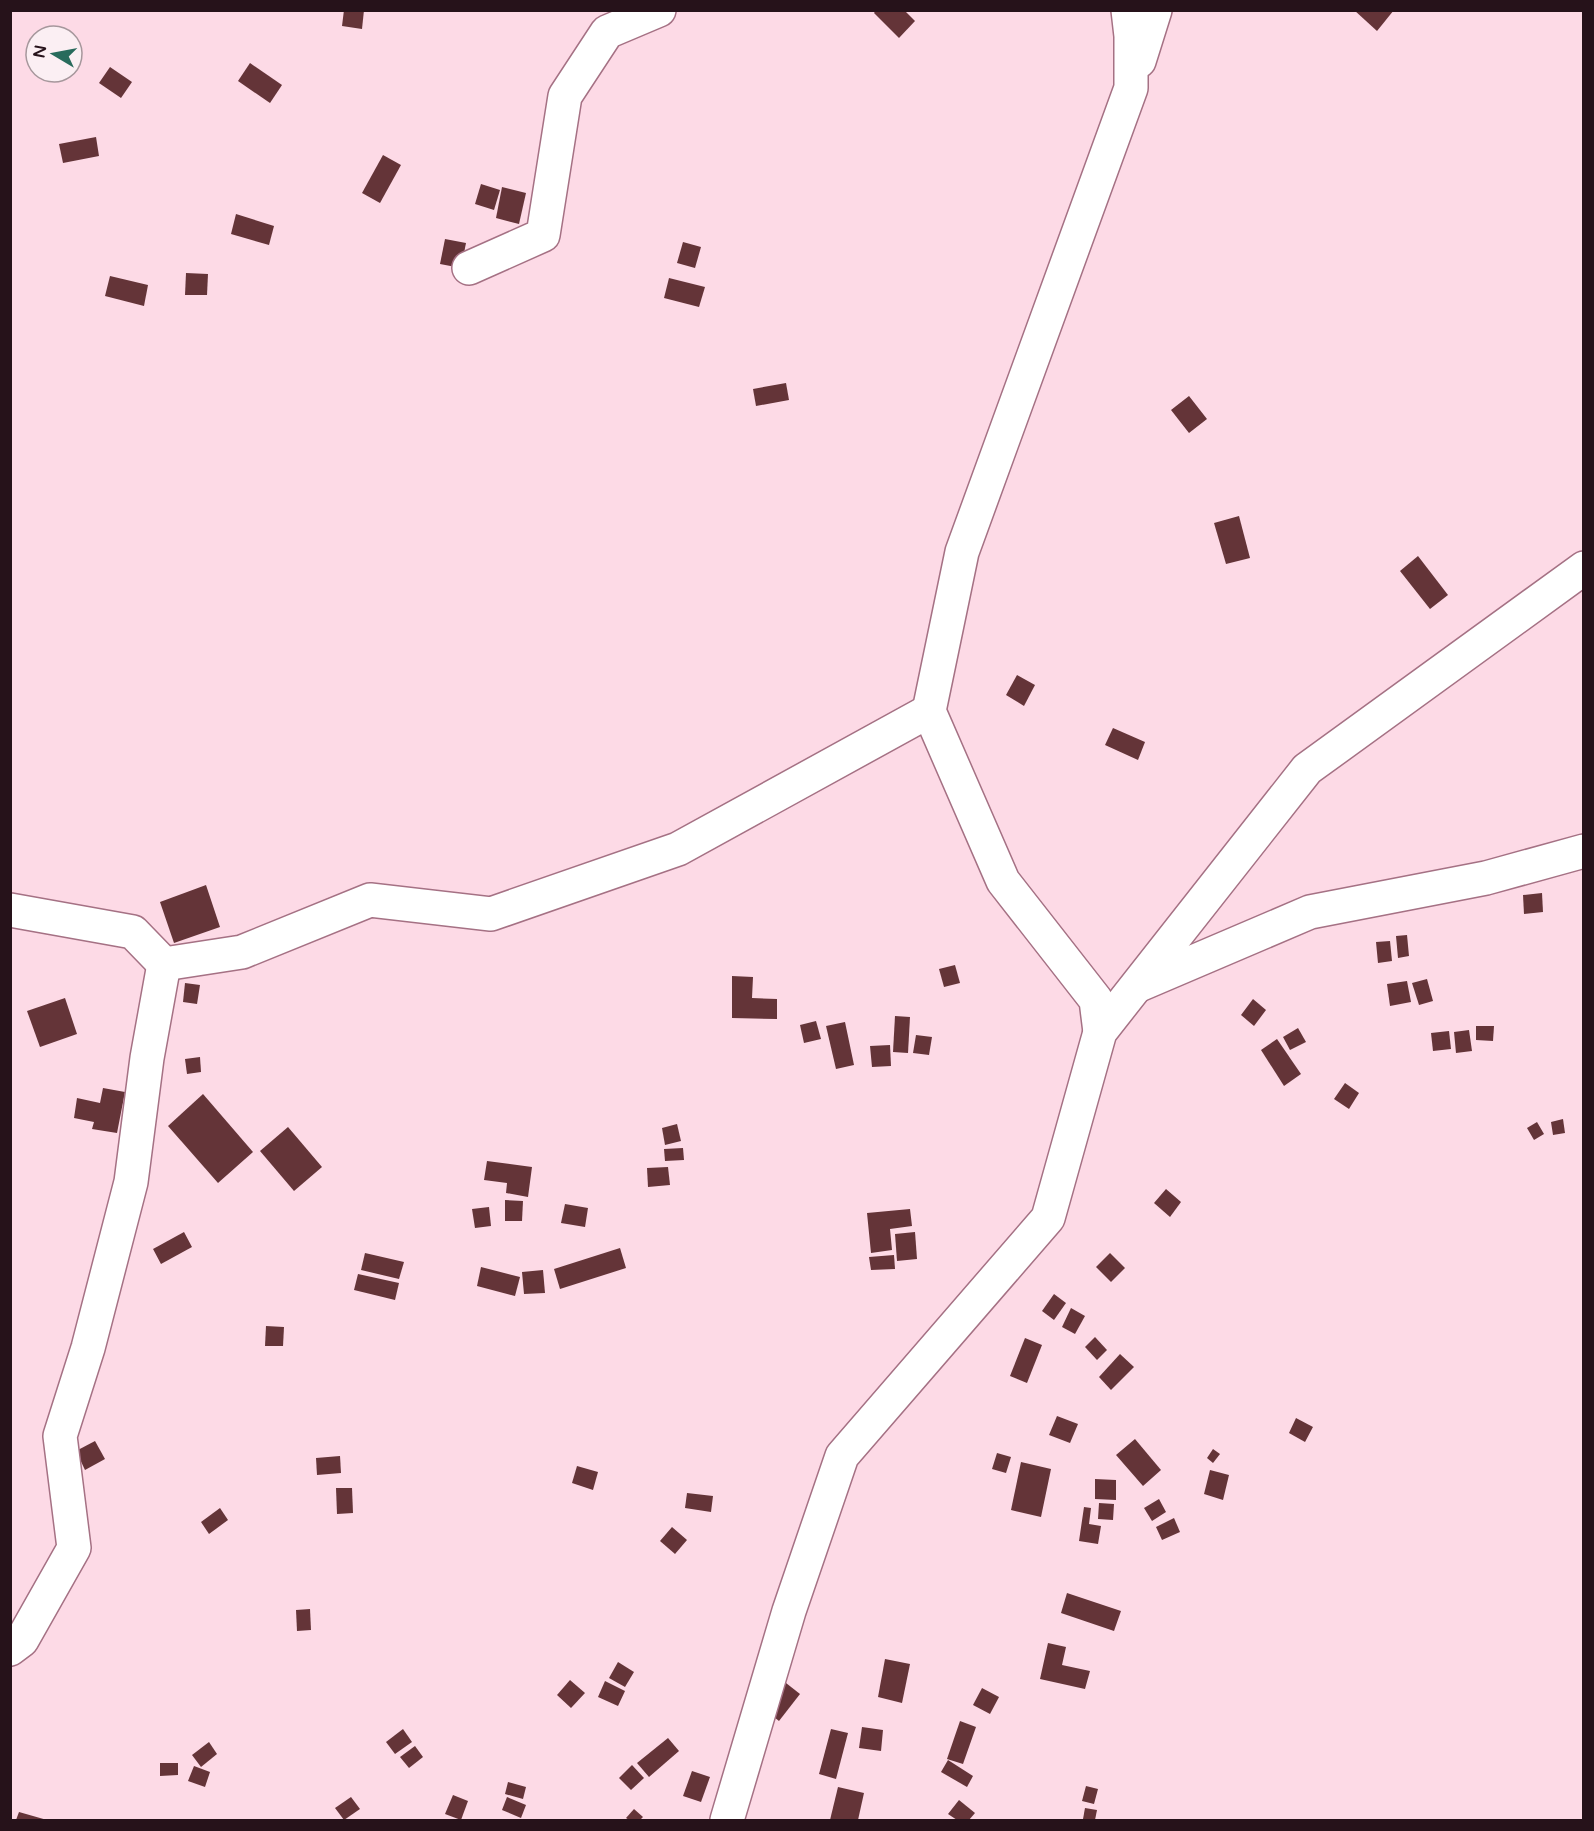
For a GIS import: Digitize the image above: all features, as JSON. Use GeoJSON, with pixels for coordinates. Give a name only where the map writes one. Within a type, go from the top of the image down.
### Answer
{"type":"FeatureCollection","features":[{"type":"Feature","properties":{"kind":"street"},"geometry":{"type":"LineString","coordinates":[[469,268],[543,235],[565,96],[607,32],[659,10]]}},
{"type":"Feature","properties":{"kind":"street"},"geometry":{"type":"LineString","coordinates":[[1128,10],[1131,36],[1131,88]]}},
{"type":"Feature","properties":{"kind":"street"},"geometry":{"type":"LineString","coordinates":[[1100,1032],[1096,1000],[1003,881],[929,711],[962,552],[1131,88],[1155,10]]}},
{"type":"Feature","properties":{"kind":"street"},"geometry":{"type":"LineString","coordinates":[[727,1821],[789,1611],[843,1456],[1048,1218],[1100,1032],[1307,770],[1584,568]]}},
{"type":"Feature","properties":{"kind":"street"},"geometry":{"type":"LineString","coordinates":[[164,964],[242,952],[370,900],[491,914],[678,849],[929,711]]}},
{"type":"Feature","properties":{"kind":"street"},"geometry":{"type":"LineString","coordinates":[[1135,987],[1310,912],[1486,878],[1584,851]]}},
{"type":"Feature","properties":{"kind":"street"},"geometry":{"type":"LineString","coordinates":[[10,910],[133,932],[164,964]]}},
{"type":"Feature","properties":{"kind":"street"},"geometry":{"type":"LineString","coordinates":[[10,1649],[22,1640],[74,1548],[60,1436],[88,1348],[132,1182],[147,1058],[164,964]]}},
{"type":"Feature","properties":{"kind":"building"},"geometry":{"type":"Polygon","coordinates":[[[344,10],[364,10],[362,29],[342,26],[344,10]]]}},
{"type":"Feature","properties":{"kind":"building"},"geometry":{"type":"Polygon","coordinates":[[[876,10],[904,10],[915,21],[899,38],[874,13],[876,10]]]}},
{"type":"Feature","properties":{"kind":"building"},"geometry":{"type":"Polygon","coordinates":[[[1354,10],[1394,10],[1377,31],[1354,10]]]}},
{"type":"Feature","properties":{"kind":"building"},"geometry":{"type":"Polygon","coordinates":[[[250,63],[282,85],[270,103],[238,81],[250,63]]]}},
{"type":"Feature","properties":{"kind":"building"},"geometry":{"type":"Polygon","coordinates":[[[110,67],[132,82],[121,98],[99,83],[110,67]]]}},
{"type":"Feature","properties":{"kind":"building"},"geometry":{"type":"Polygon","coordinates":[[[96,137],[99,156],[63,163],[59,144],[96,137]]]}},
{"type":"Feature","properties":{"kind":"building"},"geometry":{"type":"Polygon","coordinates":[[[383,155],[401,165],[380,203],[362,193],[383,155]]]}},
{"type":"Feature","properties":{"kind":"building"},"geometry":{"type":"Polygon","coordinates":[[[481,184],[500,190],[494,210],[475,204],[481,184]]]}},
{"type":"Feature","properties":{"kind":"building"},"geometry":{"type":"Polygon","coordinates":[[[502,187],[526,193],[519,224],[496,218],[502,187]]]}},
{"type":"Feature","properties":{"kind":"building"},"geometry":{"type":"Polygon","coordinates":[[[236,214],[274,226],[269,245],[231,234],[236,214]]]}},
{"type":"Feature","properties":{"kind":"building"},"geometry":{"type":"Polygon","coordinates":[[[445,239],[466,243],[461,268],[440,264],[445,239]]]}},
{"type":"Feature","properties":{"kind":"building"},"geometry":{"type":"Polygon","coordinates":[[[683,242],[701,247],[695,268],[677,263],[683,242]]]}},
{"type":"Feature","properties":{"kind":"building"},"geometry":{"type":"Polygon","coordinates":[[[186,273],[208,274],[207,295],[185,295],[186,273]]]}},
{"type":"Feature","properties":{"kind":"building"},"geometry":{"type":"Polygon","coordinates":[[[110,276],[148,285],[144,306],[105,296],[110,276]]]}},
{"type":"Feature","properties":{"kind":"building"},"geometry":{"type":"Polygon","coordinates":[[[669,278],[705,287],[699,307],[664,298],[669,278]]]}},
{"type":"Feature","properties":{"kind":"building"},"geometry":{"type":"Polygon","coordinates":[[[786,383],[789,400],[756,406],[753,389],[786,383]]]}},
{"type":"Feature","properties":{"kind":"building"},"geometry":{"type":"Polygon","coordinates":[[[1189,396],[1207,419],[1189,433],[1171,410],[1189,396]]]}},
{"type":"Feature","properties":{"kind":"building"},"geometry":{"type":"Polygon","coordinates":[[[1239,516],[1250,558],[1226,564],[1214,523],[1239,516]]]}},
{"type":"Feature","properties":{"kind":"building"},"geometry":{"type":"Polygon","coordinates":[[[1418,556],[1448,595],[1430,609],[1400,571],[1418,556]]]}},
{"type":"Feature","properties":{"kind":"building"},"geometry":{"type":"Polygon","coordinates":[[[1017,675],[1035,685],[1024,706],[1006,695],[1017,675]]]}},
{"type":"Feature","properties":{"kind":"building"},"geometry":{"type":"Polygon","coordinates":[[[1113,728],[1145,742],[1138,760],[1105,745],[1113,728]]]}},
{"type":"Feature","properties":{"kind":"building"},"geometry":{"type":"Polygon","coordinates":[[[206,885],[220,927],[174,943],[160,902],[206,885]]]}},
{"type":"Feature","properties":{"kind":"building"},"geometry":{"type":"Polygon","coordinates":[[[1542,893],[1543,912],[1524,914],[1523,895],[1542,893]]]}},
{"type":"Feature","properties":{"kind":"building"},"geometry":{"type":"Polygon","coordinates":[[[1407,935],[1409,956],[1398,958],[1396,936],[1407,935]]]}},
{"type":"Feature","properties":{"kind":"building"},"geometry":{"type":"Polygon","coordinates":[[[1390,941],[1392,961],[1378,963],[1376,942],[1390,941]]]}},
{"type":"Feature","properties":{"kind":"building"},"geometry":{"type":"Polygon","coordinates":[[[955,965],[960,983],[944,987],[939,969],[955,965]]]}},
{"type":"Feature","properties":{"kind":"building"},"geometry":{"type":"Polygon","coordinates":[[[732,976],[753,977],[752,998],[777,999],[777,1019],[732,1018],[732,976]]]}},
{"type":"Feature","properties":{"kind":"building"},"geometry":{"type":"Polygon","coordinates":[[[1427,979],[1433,1001],[1419,1005],[1412,983],[1427,979]]]}},
{"type":"Feature","properties":{"kind":"building"},"geometry":{"type":"Polygon","coordinates":[[[1407,981],[1411,1002],[1390,1006],[1387,984],[1407,981]]]}},
{"type":"Feature","properties":{"kind":"building"},"geometry":{"type":"Polygon","coordinates":[[[185,983],[200,985],[197,1004],[183,1002],[185,983]]]}},
{"type":"Feature","properties":{"kind":"building"},"geometry":{"type":"Polygon","coordinates":[[[65,998],[77,1034],[40,1047],[27,1011],[65,998]]]}},
{"type":"Feature","properties":{"kind":"building"},"geometry":{"type":"Polygon","coordinates":[[[1253,999],[1266,1010],[1254,1026],[1241,1015],[1253,999]]]}},
{"type":"Feature","properties":{"kind":"building"},"geometry":{"type":"Polygon","coordinates":[[[895,1016],[910,1017],[908,1053],[893,1052],[895,1016]]]}},
{"type":"Feature","properties":{"kind":"building"},"geometry":{"type":"Polygon","coordinates":[[[816,1021],[821,1039],[804,1043],[800,1025],[816,1021]]]}},
{"type":"Feature","properties":{"kind":"building"},"geometry":{"type":"Polygon","coordinates":[[[845,1022],[854,1065],[836,1069],[826,1026],[845,1022]]]}},
{"type":"Feature","properties":{"kind":"building"},"geometry":{"type":"Polygon","coordinates":[[[1476,1026],[1494,1026],[1493,1041],[1476,1040],[1476,1026]]]}},
{"type":"Feature","properties":{"kind":"building"},"geometry":{"type":"Polygon","coordinates":[[[1298,1028],[1306,1042],[1290,1050],[1283,1037],[1298,1028]]]}},
{"type":"Feature","properties":{"kind":"building"},"geometry":{"type":"Polygon","coordinates":[[[1469,1030],[1472,1051],[1456,1053],[1454,1032],[1469,1030]]]}},
{"type":"Feature","properties":{"kind":"building"},"geometry":{"type":"Polygon","coordinates":[[[1449,1031],[1451,1049],[1433,1051],[1431,1033],[1449,1031]]]}},
{"type":"Feature","properties":{"kind":"building"},"geometry":{"type":"Polygon","coordinates":[[[916,1035],[932,1037],[929,1055],[913,1053],[916,1035]]]}},
{"type":"Feature","properties":{"kind":"building"},"geometry":{"type":"Polygon","coordinates":[[[1277,1039],[1301,1074],[1284,1086],[1261,1050],[1277,1039]]]}},
{"type":"Feature","properties":{"kind":"building"},"geometry":{"type":"Polygon","coordinates":[[[890,1045],[891,1066],[872,1067],[870,1046],[890,1045]]]}},
{"type":"Feature","properties":{"kind":"building"},"geometry":{"type":"Polygon","coordinates":[[[200,1057],[201,1072],[187,1074],[185,1059],[200,1057]]]}},
{"type":"Feature","properties":{"kind":"building"},"geometry":{"type":"Polygon","coordinates":[[[1345,1083],[1359,1093],[1349,1109],[1334,1099],[1345,1083]]]}},
{"type":"Feature","properties":{"kind":"building"},"geometry":{"type":"Polygon","coordinates":[[[103,1088],[125,1092],[117,1133],[92,1129],[94,1122],[74,1118],[77,1098],[100,1103],[103,1088]]]}},
{"type":"Feature","properties":{"kind":"building"},"geometry":{"type":"Polygon","coordinates":[[[203,1094],[253,1152],[218,1183],[168,1126],[203,1094]]]}},
{"type":"Feature","properties":{"kind":"building"},"geometry":{"type":"Polygon","coordinates":[[[1563,1119],[1565,1133],[1553,1135],[1551,1122],[1563,1119]]]}},
{"type":"Feature","properties":{"kind":"building"},"geometry":{"type":"Polygon","coordinates":[[[1537,1122],[1544,1134],[1534,1140],[1527,1128],[1537,1122]]]}},
{"type":"Feature","properties":{"kind":"building"},"geometry":{"type":"Polygon","coordinates":[[[677,1124],[681,1141],[665,1145],[662,1128],[677,1124]]]}},
{"type":"Feature","properties":{"kind":"building"},"geometry":{"type":"Polygon","coordinates":[[[288,1127],[322,1167],[294,1191],[260,1151],[288,1127]]]}},
{"type":"Feature","properties":{"kind":"building"},"geometry":{"type":"Polygon","coordinates":[[[683,1148],[684,1160],[665,1161],[664,1149],[683,1148]]]}},
{"type":"Feature","properties":{"kind":"building"},"geometry":{"type":"Polygon","coordinates":[[[487,1161],[532,1167],[528,1197],[506,1193],[507,1183],[484,1180],[487,1161]]]}},
{"type":"Feature","properties":{"kind":"building"},"geometry":{"type":"Polygon","coordinates":[[[668,1167],[670,1185],[648,1187],[647,1168],[668,1167]]]}},
{"type":"Feature","properties":{"kind":"building"},"geometry":{"type":"Polygon","coordinates":[[[1166,1189],[1181,1202],[1170,1217],[1154,1203],[1166,1189]]]}},
{"type":"Feature","properties":{"kind":"building"},"geometry":{"type":"Polygon","coordinates":[[[505,1200],[523,1201],[522,1221],[505,1221],[505,1200]]]}},
{"type":"Feature","properties":{"kind":"building"},"geometry":{"type":"Polygon","coordinates":[[[565,1204],[588,1208],[585,1227],[561,1223],[565,1204]]]}},
{"type":"Feature","properties":{"kind":"building"},"geometry":{"type":"Polygon","coordinates":[[[489,1207],[491,1226],[475,1228],[472,1209],[489,1207]]]}},
{"type":"Feature","properties":{"kind":"building"},"geometry":{"type":"Polygon","coordinates":[[[910,1209],[912,1226],[890,1229],[892,1250],[871,1253],[867,1213],[910,1209]]]}},
{"type":"Feature","properties":{"kind":"building"},"geometry":{"type":"Polygon","coordinates":[[[184,1232],[192,1247],[161,1264],[153,1249],[184,1232]]]}},
{"type":"Feature","properties":{"kind":"building"},"geometry":{"type":"Polygon","coordinates":[[[915,1232],[917,1259],[897,1261],[895,1234],[915,1232]]]}},
{"type":"Feature","properties":{"kind":"building"},"geometry":{"type":"Polygon","coordinates":[[[620,1248],[626,1268],[560,1289],[554,1269],[620,1248]]]}},
{"type":"Feature","properties":{"kind":"building"},"geometry":{"type":"Polygon","coordinates":[[[365,1253],[404,1262],[399,1279],[361,1270],[365,1253]]]}},
{"type":"Feature","properties":{"kind":"building"},"geometry":{"type":"Polygon","coordinates":[[[1110,1253],[1125,1268],[1111,1282],[1096,1267],[1110,1253]]]}},
{"type":"Feature","properties":{"kind":"building"},"geometry":{"type":"Polygon","coordinates":[[[894,1255],[895,1269],[871,1270],[869,1257],[894,1255]]]}},
{"type":"Feature","properties":{"kind":"building"},"geometry":{"type":"Polygon","coordinates":[[[481,1267],[520,1277],[515,1296],[477,1286],[481,1267]]]}},
{"type":"Feature","properties":{"kind":"building"},"geometry":{"type":"Polygon","coordinates":[[[543,1270],[545,1293],[524,1294],[522,1272],[543,1270]]]}},
{"type":"Feature","properties":{"kind":"building"},"geometry":{"type":"Polygon","coordinates":[[[358,1274],[399,1283],[395,1300],[354,1290],[358,1274]]]}},
{"type":"Feature","properties":{"kind":"building"},"geometry":{"type":"Polygon","coordinates":[[[1054,1294],[1066,1303],[1054,1320],[1042,1311],[1054,1294]]]}},
{"type":"Feature","properties":{"kind":"building"},"geometry":{"type":"Polygon","coordinates":[[[1071,1308],[1085,1316],[1075,1334],[1062,1327],[1071,1308]]]}},
{"type":"Feature","properties":{"kind":"building"},"geometry":{"type":"Polygon","coordinates":[[[266,1326],[284,1327],[283,1346],[265,1346],[266,1326]]]}},
{"type":"Feature","properties":{"kind":"building"},"geometry":{"type":"Polygon","coordinates":[[[1095,1337],[1107,1350],[1097,1360],[1085,1347],[1095,1337]]]}},
{"type":"Feature","properties":{"kind":"building"},"geometry":{"type":"Polygon","coordinates":[[[1025,1338],[1042,1345],[1027,1383],[1010,1376],[1025,1338]]]}},
{"type":"Feature","properties":{"kind":"building"},"geometry":{"type":"Polygon","coordinates":[[[1120,1354],[1134,1367],[1111,1390],[1099,1377],[1120,1354]]]}},
{"type":"Feature","properties":{"kind":"building"},"geometry":{"type":"Polygon","coordinates":[[[1057,1416],[1078,1424],[1070,1443],[1049,1435],[1057,1416]]]}},
{"type":"Feature","properties":{"kind":"building"},"geometry":{"type":"Polygon","coordinates":[[[1296,1418],[1313,1427],[1305,1442],[1289,1433],[1296,1418]]]}},
{"type":"Feature","properties":{"kind":"building"},"geometry":{"type":"Polygon","coordinates":[[[1135,1439],[1161,1470],[1143,1486],[1116,1455],[1135,1439]]]}},
{"type":"Feature","properties":{"kind":"building"},"geometry":{"type":"Polygon","coordinates":[[[95,1441],[105,1459],[85,1470],[76,1451],[95,1441]]]}},
{"type":"Feature","properties":{"kind":"building"},"geometry":{"type":"Polygon","coordinates":[[[1213,1449],[1220,1454],[1213,1463],[1207,1458],[1213,1449]]]}},
{"type":"Feature","properties":{"kind":"building"},"geometry":{"type":"Polygon","coordinates":[[[997,1453],[1011,1457],[1006,1473],[992,1469],[997,1453]]]}},
{"type":"Feature","properties":{"kind":"building"},"geometry":{"type":"Polygon","coordinates":[[[340,1456],[341,1473],[317,1475],[316,1458],[340,1456]]]}},
{"type":"Feature","properties":{"kind":"building"},"geometry":{"type":"Polygon","coordinates":[[[1021,1462],[1051,1469],[1041,1517],[1011,1510],[1021,1462]]]}},
{"type":"Feature","properties":{"kind":"building"},"geometry":{"type":"Polygon","coordinates":[[[577,1466],[598,1472],[593,1490],[572,1483],[577,1466]]]}},
{"type":"Feature","properties":{"kind":"building"},"geometry":{"type":"Polygon","coordinates":[[[1210,1470],[1229,1475],[1223,1500],[1204,1494],[1210,1470]]]}},
{"type":"Feature","properties":{"kind":"building"},"geometry":{"type":"Polygon","coordinates":[[[1095,1479],[1116,1480],[1116,1500],[1095,1499],[1095,1479]]]}},
{"type":"Feature","properties":{"kind":"building"},"geometry":{"type":"Polygon","coordinates":[[[336,1488],[352,1488],[353,1513],[337,1514],[336,1488]]]}},
{"type":"Feature","properties":{"kind":"building"},"geometry":{"type":"Polygon","coordinates":[[[687,1493],[713,1496],[711,1512],[685,1508],[687,1493]]]}},
{"type":"Feature","properties":{"kind":"building"},"geometry":{"type":"Polygon","coordinates":[[[1159,1499],[1166,1512],[1152,1521],[1144,1508],[1159,1499]]]}},
{"type":"Feature","properties":{"kind":"building"},"geometry":{"type":"Polygon","coordinates":[[[1099,1503],[1114,1504],[1113,1520],[1098,1519],[1099,1503]]]}},
{"type":"Feature","properties":{"kind":"building"},"geometry":{"type":"Polygon","coordinates":[[[1084,1507],[1091,1508],[1089,1524],[1101,1526],[1098,1544],[1079,1541],[1084,1507]]]}},
{"type":"Feature","properties":{"kind":"building"},"geometry":{"type":"Polygon","coordinates":[[[220,1508],[228,1520],[209,1534],[201,1522],[220,1508]]]}},
{"type":"Feature","properties":{"kind":"building"},"geometry":{"type":"Polygon","coordinates":[[[1174,1518],[1180,1532],[1162,1540],[1156,1527],[1174,1518]]]}},
{"type":"Feature","properties":{"kind":"building"},"geometry":{"type":"Polygon","coordinates":[[[672,1527],[687,1540],[675,1554],[660,1541],[672,1527]]]}},
{"type":"Feature","properties":{"kind":"building"},"geometry":{"type":"Polygon","coordinates":[[[1067,1593],[1121,1611],[1114,1631],[1061,1613],[1067,1593]]]}},
{"type":"Feature","properties":{"kind":"building"},"geometry":{"type":"Polygon","coordinates":[[[310,1609],[311,1630],[297,1631],[296,1610],[310,1609]]]}},
{"type":"Feature","properties":{"kind":"building"},"geometry":{"type":"Polygon","coordinates":[[[1048,1643],[1066,1647],[1062,1665],[1090,1671],[1085,1689],[1040,1679],[1048,1643]]]}},
{"type":"Feature","properties":{"kind":"building"},"geometry":{"type":"Polygon","coordinates":[[[885,1659],[910,1664],[902,1703],[878,1697],[885,1659]]]}},
{"type":"Feature","properties":{"kind":"building"},"geometry":{"type":"Polygon","coordinates":[[[618,1662],[634,1672],[625,1687],[609,1678],[618,1662]]]}},
{"type":"Feature","properties":{"kind":"building"},"geometry":{"type":"Polygon","coordinates":[[[570,1680],[585,1693],[571,1708],[557,1695],[570,1680]]]}},
{"type":"Feature","properties":{"kind":"building"},"geometry":{"type":"Polygon","coordinates":[[[605,1681],[625,1691],[618,1706],[598,1697],[605,1681]]]}},
{"type":"Feature","properties":{"kind":"building"},"geometry":{"type":"Polygon","coordinates":[[[786,1683],[800,1694],[779,1721],[765,1710],[786,1683]]]}},
{"type":"Feature","properties":{"kind":"building"},"geometry":{"type":"Polygon","coordinates":[[[982,1688],[999,1697],[990,1714],[973,1705],[982,1688]]]}},
{"type":"Feature","properties":{"kind":"building"},"geometry":{"type":"Polygon","coordinates":[[[960,1721],[976,1727],[963,1764],[947,1759],[960,1721]]]}},
{"type":"Feature","properties":{"kind":"building"},"geometry":{"type":"Polygon","coordinates":[[[862,1727],[883,1730],[881,1751],[859,1748],[862,1727]]]}},
{"type":"Feature","properties":{"kind":"building"},"geometry":{"type":"Polygon","coordinates":[[[403,1729],[412,1742],[395,1754],[386,1742],[403,1729]]]}},
{"type":"Feature","properties":{"kind":"building"},"geometry":{"type":"Polygon","coordinates":[[[831,1729],[848,1733],[836,1779],[819,1774],[831,1729]]]}},
{"type":"Feature","properties":{"kind":"building"},"geometry":{"type":"Polygon","coordinates":[[[668,1738],[679,1751],[649,1777],[637,1763],[668,1738]]]}},
{"type":"Feature","properties":{"kind":"building"},"geometry":{"type":"Polygon","coordinates":[[[209,1742],[217,1754],[201,1767],[192,1755],[209,1742]]]}},
{"type":"Feature","properties":{"kind":"building"},"geometry":{"type":"Polygon","coordinates":[[[415,1746],[423,1757],[409,1768],[400,1757],[415,1746]]]}},
{"type":"Feature","properties":{"kind":"building"},"geometry":{"type":"Polygon","coordinates":[[[948,1760],[973,1776],[967,1787],[941,1772],[948,1760]]]}},
{"type":"Feature","properties":{"kind":"building"},"geometry":{"type":"Polygon","coordinates":[[[160,1763],[178,1763],[178,1775],[160,1776],[160,1763]]]}},
{"type":"Feature","properties":{"kind":"building"},"geometry":{"type":"Polygon","coordinates":[[[632,1765],[644,1778],[631,1790],[619,1778],[632,1765]]]}},
{"type":"Feature","properties":{"kind":"building"},"geometry":{"type":"Polygon","coordinates":[[[194,1766],[210,1772],[205,1787],[188,1781],[194,1766]]]}},
{"type":"Feature","properties":{"kind":"building"},"geometry":{"type":"Polygon","coordinates":[[[692,1771],[710,1777],[701,1802],[683,1796],[692,1771]]]}},
{"type":"Feature","properties":{"kind":"building"},"geometry":{"type":"Polygon","coordinates":[[[508,1782],[526,1787],[523,1799],[505,1794],[508,1782]]]}},
{"type":"Feature","properties":{"kind":"building"},"geometry":{"type":"Polygon","coordinates":[[[1086,1786],[1098,1789],[1094,1804],[1082,1801],[1086,1786]]]}},
{"type":"Feature","properties":{"kind":"building"},"geometry":{"type":"Polygon","coordinates":[[[838,1787],[864,1793],[858,1820],[830,1820],[838,1787]]]}},
{"type":"Feature","properties":{"kind":"building"},"geometry":{"type":"Polygon","coordinates":[[[453,1795],[468,1801],[461,1820],[445,1814],[453,1795]]]}},
{"type":"Feature","properties":{"kind":"building"},"geometry":{"type":"Polygon","coordinates":[[[351,1797],[360,1809],[344,1820],[335,1808],[351,1797]]]}},
{"type":"Feature","properties":{"kind":"building"},"geometry":{"type":"Polygon","coordinates":[[[507,1797],[526,1805],[521,1818],[502,1810],[507,1797]]]}},
{"type":"Feature","properties":{"kind":"building"},"geometry":{"type":"Polygon","coordinates":[[[959,1800],[975,1813],[969,1820],[957,1820],[948,1814],[959,1800]]]}},
{"type":"Feature","properties":{"kind":"building"},"geometry":{"type":"Polygon","coordinates":[[[1085,1808],[1097,1810],[1095,1820],[1083,1819],[1085,1808]]]}},
{"type":"Feature","properties":{"kind":"building"},"geometry":{"type":"Polygon","coordinates":[[[634,1809],[643,1817],[640,1820],[626,1818],[634,1809]]]}},
{"type":"Feature","properties":{"kind":"building"},"geometry":{"type":"Polygon","coordinates":[[[19,1812],[47,1820],[16,1820],[19,1812]]]}}]}
